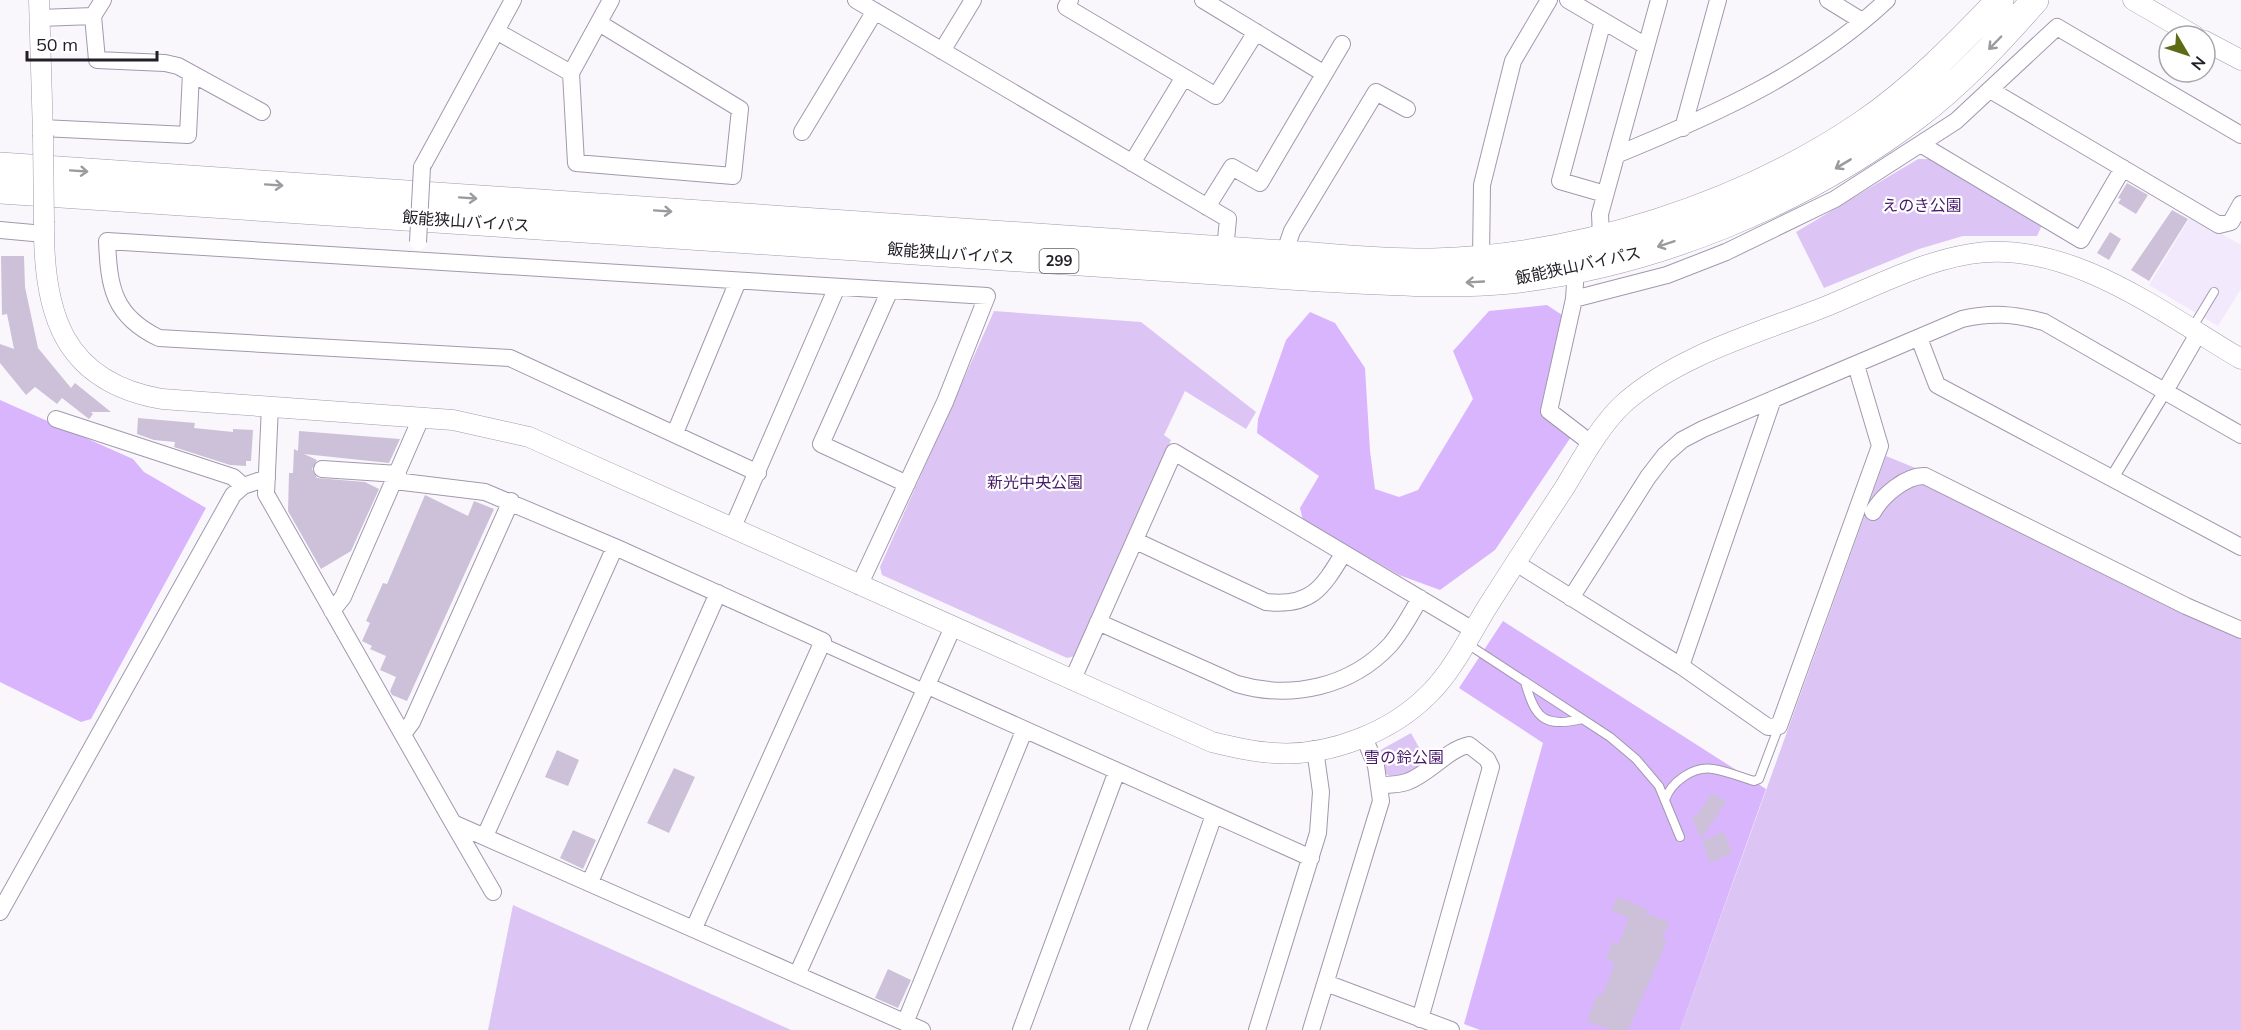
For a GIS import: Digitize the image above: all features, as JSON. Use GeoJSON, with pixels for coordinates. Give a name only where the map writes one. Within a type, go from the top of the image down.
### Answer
{"type":"FeatureCollection","features":[{"type":"Feature","properties":{"kind":"highway","name":"飯能狭山バイパス"},"geometry":{"type":"LineString","coordinates":[[0,166],[1284,254],[1431,262],[1481,259],[1568,247],[1662,220],[1780,174],[1863,124],[1902,95],[1948,55],[2000,0]]}},
{"type":"Feature","properties":{"kind":"highway","name":"飯能狭山バイパス"},"geometry":{"type":"LineString","coordinates":[[0,189],[1320,278],[1442,284],[1508,280],[1576,268],[1651,249],[1734,219],[1789,195],[1837,168],[1916,116],[1966,73],[2035,0]]}},
{"type":"Feature","properties":{"kind":"street"},"geometry":{"type":"LineString","coordinates":[[103,0],[93,16],[97,60],[165,63],[190,73],[262,112]]}},
{"type":"Feature","properties":{"kind":"street"},"geometry":{"type":"LineString","coordinates":[[421,261],[418,242],[422,167],[513,0]]}},
{"type":"Feature","properties":{"kind":"street"},"geometry":{"type":"LineString","coordinates":[[599,23],[740,109],[734,176],[576,163],[571,73],[611,0]]}},
{"type":"Feature","properties":{"kind":"street"},"geometry":{"type":"LineString","coordinates":[[942,51],[973,0]]}},
{"type":"Feature","properties":{"kind":"street"},"geometry":{"type":"LineString","coordinates":[[1070,0],[1066,7],[1216,96],[1256,32]]}},
{"type":"Feature","properties":{"kind":"street"},"geometry":{"type":"LineString","coordinates":[[1203,0],[1323,73]]}},
{"type":"Feature","properties":{"kind":"street"},"geometry":{"type":"LineString","coordinates":[[1481,259],[1482,185],[1513,61],[1549,0]]}},
{"type":"Feature","properties":{"kind":"street"},"geometry":{"type":"LineString","coordinates":[[1568,0],[1646,46]]}},
{"type":"Feature","properties":{"kind":"street"},"geometry":{"type":"LineString","coordinates":[[1601,237],[1600,214],[1659,0]]}},
{"type":"Feature","properties":{"kind":"street"},"geometry":{"type":"LineString","coordinates":[[1683,128],[1718,0]]}},
{"type":"Feature","properties":{"kind":"street"},"geometry":{"type":"LineString","coordinates":[[1828,0],[1862,21]]}},
{"type":"Feature","properties":{"kind":"street"},"geometry":{"type":"LineString","coordinates":[[1616,155],[1683,128],[1779,80],[1815,58],[1887,0]]}},
{"type":"Feature","properties":{"kind":"street"},"geometry":{"type":"LineString","coordinates":[[2133,0],[2174,24]]}},
{"type":"Feature","properties":{"kind":"street"},"geometry":{"type":"LineString","coordinates":[[802,132],[869,5],[942,51],[1228,219],[1226,250]]}},
{"type":"Feature","properties":{"kind":"street"},"geometry":{"type":"LineString","coordinates":[[93,16],[39,9],[44,228],[48,293],[52,313],[67,342],[93,370],[118,386],[143,396],[476,423],[529,437],[1212,742],[1276,753],[1315,749],[1364,737],[1405,714],[1431,692],[1469,637],[1592,444],[1621,406],[1648,384],[1681,365],[1917,270],[1969,254],[2016,252],[2061,261],[2102,278],[2241,359]]}},
{"type":"Feature","properties":{"kind":"street"},"geometry":{"type":"LineString","coordinates":[[1603,21],[1560,181],[1605,194]]}},
{"type":"Feature","properties":{"kind":"street"},"geometry":{"type":"LineString","coordinates":[[1574,299],[1667,275],[1726,252],[1835,199],[1956,121],[1992,91],[2057,27],[2241,135]]}},
{"type":"Feature","properties":{"kind":"street"},"geometry":{"type":"LineString","coordinates":[[496,31],[571,73]]}},
{"type":"Feature","properties":{"kind":"street"},"geometry":{"type":"LineString","coordinates":[[1208,207],[1232,167],[1260,183],[1342,44]]}},
{"type":"Feature","properties":{"kind":"street"},"geometry":{"type":"LineString","coordinates":[[2217,47],[2241,60]]}},
{"type":"Feature","properties":{"kind":"street"},"geometry":{"type":"LineString","coordinates":[[42,132],[188,135],[190,73]]}},
{"type":"Feature","properties":{"kind":"street"},"geometry":{"type":"LineString","coordinates":[[1132,163],[1184,77]]}},
{"type":"Feature","properties":{"kind":"street"},"geometry":{"type":"LineString","coordinates":[[1992,91],[2219,225],[2230,222],[2241,204]]}},
{"type":"Feature","properties":{"kind":"street"},"geometry":{"type":"LineString","coordinates":[[1284,254],[1292,231],[1376,92],[1407,109]]}},
{"type":"Feature","properties":{"kind":"street"},"geometry":{"type":"LineString","coordinates":[[1922,145],[2081,240],[2123,168]]}},
{"type":"Feature","properties":{"kind":"street"},"geometry":{"type":"LineString","coordinates":[[0,230],[44,228]]}},
{"type":"Feature","properties":{"kind":"street"},"geometry":{"type":"LineString","coordinates":[[758,473],[510,358],[159,338],[142,330],[120,308],[108,276],[107,240],[987,296],[945,402],[859,586]]}},
{"type":"Feature","properties":{"kind":"street"},"geometry":{"type":"LineString","coordinates":[[1576,268],[1574,299],[1550,411],[1592,444]]}},
{"type":"Feature","properties":{"kind":"street"},"geometry":{"type":"LineString","coordinates":[[675,433],[738,281]]}},
{"type":"Feature","properties":{"kind":"street"},"geometry":{"type":"LineString","coordinates":[[733,527],[837,287]]}},
{"type":"Feature","properties":{"kind":"street"},"geometry":{"type":"LineString","coordinates":[[890,290],[821,444],[907,484]]}},
{"type":"Feature","properties":{"kind":"street"},"geometry":{"type":"LineString","coordinates":[[1571,598],[1648,477],[1682,440],[1962,319],[1979,315],[2023,316],[2065,332],[2241,435]]}},
{"type":"Feature","properties":{"kind":"street"},"geometry":{"type":"LineString","coordinates":[[2112,478],[2165,391],[2194,332]]}},
{"type":"Feature","properties":{"kind":"street"},"geometry":{"type":"LineString","coordinates":[[1919,338],[1936,385],[2241,547]]}},
{"type":"Feature","properties":{"kind":"street"},"geometry":{"type":"LineString","coordinates":[[1516,563],[1681,666],[1768,727],[1779,726],[1880,446],[1856,365]]}},
{"type":"Feature","properties":{"kind":"street"},"geometry":{"type":"LineString","coordinates":[[1681,666],[1773,399]]}},
{"type":"Feature","properties":{"kind":"street"},"geometry":{"type":"LineString","coordinates":[[270,406],[266,494],[493,892]]}},
{"type":"Feature","properties":{"kind":"street"},"geometry":{"type":"LineString","coordinates":[[332,611],[343,597],[421,418]]}},
{"type":"Feature","properties":{"kind":"street"},"geometry":{"type":"LineString","coordinates":[[56,419],[233,477],[243,486]]}},
{"type":"Feature","properties":{"kind":"street"},"geometry":{"type":"LineString","coordinates":[[1072,681],[1174,452],[1420,598],[1469,637]]}},
{"type":"Feature","properties":{"kind":"street"},"geometry":{"type":"LineString","coordinates":[[322,469],[396,477],[485,492],[511,501],[824,641],[694,928]]}},
{"type":"Feature","properties":{"kind":"street"},"geometry":{"type":"LineString","coordinates":[[1872,512],[1909,478],[1925,476],[2186,606],[2241,630]]}},
{"type":"Feature","properties":{"kind":"street"},"geometry":{"type":"LineString","coordinates":[[0,912],[233,495],[243,486],[267,478]]}},
{"type":"Feature","properties":{"kind":"street"},"geometry":{"type":"LineString","coordinates":[[403,734],[412,722],[511,501]]}},
{"type":"Feature","properties":{"kind":"street"},"geometry":{"type":"LineString","coordinates":[[1136,541],[1266,602],[1282,604],[1308,597],[1322,588],[1343,554]]}},
{"type":"Feature","properties":{"kind":"street"},"geometry":{"type":"LineString","coordinates":[[485,836],[615,547]]}},
{"type":"Feature","properties":{"kind":"street"},"geometry":{"type":"LineString","coordinates":[[590,882],[718,593]]}},
{"type":"Feature","properties":{"kind":"street"},"geometry":{"type":"LineString","coordinates":[[1098,622],[1237,684],[1259,690],[1282,692],[1320,687],[1373,660],[1391,644],[1420,598]]}},
{"type":"Feature","properties":{"kind":"street"},"geometry":{"type":"LineString","coordinates":[[797,975],[953,627]]}},
{"type":"Feature","properties":{"kind":"street"},"geometry":{"type":"LineString","coordinates":[[822,644],[1117,771],[1311,858]]}},
{"type":"Feature","properties":{"kind":"street"},"geometry":{"type":"LineString","coordinates":[[905,1023],[1024,731]]}},
{"type":"Feature","properties":{"kind":"street"},"geometry":{"type":"LineString","coordinates":[[1311,1030],[1379,815],[1381,786],[1364,737]]}},
{"type":"Feature","properties":{"kind":"street"},"geometry":{"type":"LineString","coordinates":[[1381,786],[1408,782],[1447,758],[1456,748],[1469,745],[1488,759],[1491,767],[1420,1019]]}},
{"type":"Feature","properties":{"kind":"street"},"geometry":{"type":"LineString","coordinates":[[1257,1030],[1318,833],[1322,806],[1315,749]]}},
{"type":"Feature","properties":{"kind":"street"},"geometry":{"type":"LineString","coordinates":[[1021,1030],[1117,771]]}},
{"type":"Feature","properties":{"kind":"street"},"geometry":{"type":"LineString","coordinates":[[1138,1030],[1214,815]]}},
{"type":"Feature","properties":{"kind":"street"},"geometry":{"type":"LineString","coordinates":[[453,823],[922,1030]]}},
{"type":"Feature","properties":{"kind":"street"},"geometry":{"type":"LineString","coordinates":[[1326,983],[1451,1030]]}},
{"type":"Feature","properties":{"kind":"lane"},"geometry":{"type":"LineString","coordinates":[[2194,332],[2214,292]]}},
{"type":"Feature","properties":{"kind":"lane"},"geometry":{"type":"LineString","coordinates":[[1469,637],[1525,682],[1582,718],[1636,759],[1659,786],[1680,837]]}},
{"type":"Feature","properties":{"kind":"lane"},"geometry":{"type":"LineString","coordinates":[[1525,682],[1536,709],[1550,722],[1562,724],[1582,718]]}},
{"type":"Feature","properties":{"kind":"lane"},"geometry":{"type":"LineString","coordinates":[[1665,800],[1674,783],[1700,770],[1712,769],[1754,781],[1759,780],[1779,726]]}},
{"type":"Feature","properties":{"kind":"shaded area"},"geometry":{"type":"Polygon","coordinates":[[[2191,216],[2241,245],[2241,289],[2218,326],[2149,285],[2191,216]]]}},
{"type":"Feature","properties":{"kind":"shaded area"},"geometry":{"type":"Polygon","coordinates":[[[1547,305],[1562,315],[1541,407],[1573,434],[1495,550],[1440,590],[1399,575],[1303,520],[1300,508],[1319,476],[1257,433],[1258,419],[1286,340],[1310,312],[1335,323],[1365,368],[1370,451],[1375,489],[1399,497],[1418,490],[1473,399],[1453,351],[1489,311],[1547,305]]]}},
{"type":"Feature","properties":{"kind":"shaded area"},"geometry":{"type":"Polygon","coordinates":[[[0,400],[133,459],[144,472],[206,508],[91,719],[81,722],[0,682],[0,400]]]}},
{"type":"Feature","properties":{"kind":"shaded area"},"geometry":{"type":"Polygon","coordinates":[[[1503,621],[1766,789],[1680,1030],[1480,1030],[1464,1024],[1543,743],[1459,688],[1503,621]]]}},
{"type":"Feature","properties":{"kind":"green space","name":"えのき公園"},"geometry":{"type":"Polygon","coordinates":[[[1918,159],[1929,159],[2042,225],[2037,236],[1963,236],[1919,249],[1824,288],[1796,232],[1918,159]]]}},
{"type":"Feature","properties":{"kind":"green space","name":"新光中央公園"},"geometry":{"type":"Polygon","coordinates":[[[994,311],[1141,322],[1256,412],[1246,429],[1185,391],[1164,435],[1171,440],[1075,656],[1067,658],[882,575],[880,567],[994,311]]]}},
{"type":"Feature","properties":{"kind":"green space"},"geometry":{"type":"Polygon","coordinates":[[[1886,456],[1930,474],[2241,626],[2241,1030],[1680,1030],[1886,456]]]}},
{"type":"Feature","properties":{"kind":"green space","name":"雪の鈴公園"},"geometry":{"type":"Polygon","coordinates":[[[1411,733],[1427,762],[1405,776],[1392,778],[1385,773],[1377,752],[1411,733]]]}},
{"type":"Feature","properties":{"kind":"green space"},"geometry":{"type":"Polygon","coordinates":[[[513,905],[791,1030],[488,1030],[513,905]]]}},
{"type":"Feature","properties":{"kind":"building"},"geometry":{"type":"Polygon","coordinates":[[[2127,183],[2148,195],[2136,214],[2118,203],[2121,199],[2118,198],[2127,183]]]}},
{"type":"Feature","properties":{"kind":"building"},"geometry":{"type":"Polygon","coordinates":[[[2172,210],[2188,219],[2149,281],[2131,270],[2172,210]]]}},
{"type":"Feature","properties":{"kind":"building"},"geometry":{"type":"Polygon","coordinates":[[[2110,232],[2121,239],[2109,260],[2097,253],[2110,232]]]}},
{"type":"Feature","properties":{"kind":"building"},"geometry":{"type":"Polygon","coordinates":[[[1,256],[24,256],[25,287],[38,348],[71,388],[75,383],[111,412],[91,412],[93,414],[89,419],[62,398],[57,404],[35,387],[26,395],[0,363],[0,344],[14,349],[7,314],[2,315],[1,256]]]}},
{"type":"Feature","properties":{"kind":"building"},"geometry":{"type":"Polygon","coordinates":[[[138,418],[195,423],[194,428],[233,432],[233,429],[253,430],[251,461],[246,461],[246,466],[230,465],[174,447],[175,442],[154,440],[137,434],[138,418]]]}},
{"type":"Feature","properties":{"kind":"building"},"geometry":{"type":"Polygon","coordinates":[[[299,431],[400,439],[389,463],[304,454],[317,460],[312,469],[317,478],[365,482],[379,489],[351,551],[321,569],[288,511],[289,473],[293,473],[294,449],[298,451],[299,431]]]}},
{"type":"Feature","properties":{"kind":"building"},"geometry":{"type":"Polygon","coordinates":[[[425,495],[468,516],[474,501],[494,509],[407,701],[392,695],[390,691],[396,677],[380,670],[386,656],[370,649],[372,646],[362,641],[370,623],[366,621],[383,583],[387,584],[425,495]]]}},
{"type":"Feature","properties":{"kind":"building"},"geometry":{"type":"Polygon","coordinates":[[[557,750],[579,760],[568,786],[545,777],[557,750]]]}},
{"type":"Feature","properties":{"kind":"building"},"geometry":{"type":"Polygon","coordinates":[[[674,768],[695,777],[669,833],[647,823],[674,768]]]}},
{"type":"Feature","properties":{"kind":"building"},"geometry":{"type":"Polygon","coordinates":[[[1712,793],[1726,802],[1701,839],[1692,817],[1697,815],[1712,793]]]}},
{"type":"Feature","properties":{"kind":"building"},"geometry":{"type":"Polygon","coordinates":[[[573,830],[596,840],[583,869],[560,858],[573,830]]]}},
{"type":"Feature","properties":{"kind":"building"},"geometry":{"type":"Polygon","coordinates":[[[1724,832],[1732,853],[1710,863],[1702,841],[1724,832]]]}},
{"type":"Feature","properties":{"kind":"building"},"geometry":{"type":"Polygon","coordinates":[[[1617,897],[1647,909],[1645,913],[1669,922],[1662,939],[1667,941],[1628,1030],[1611,1030],[1587,1021],[1597,995],[1602,996],[1615,963],[1606,959],[1613,942],[1619,944],[1629,918],[1612,911],[1617,897]]]}},
{"type":"Feature","properties":{"kind":"building"},"geometry":{"type":"Polygon","coordinates":[[[888,969],[911,980],[898,1008],[875,998],[888,969]]]}}]}
